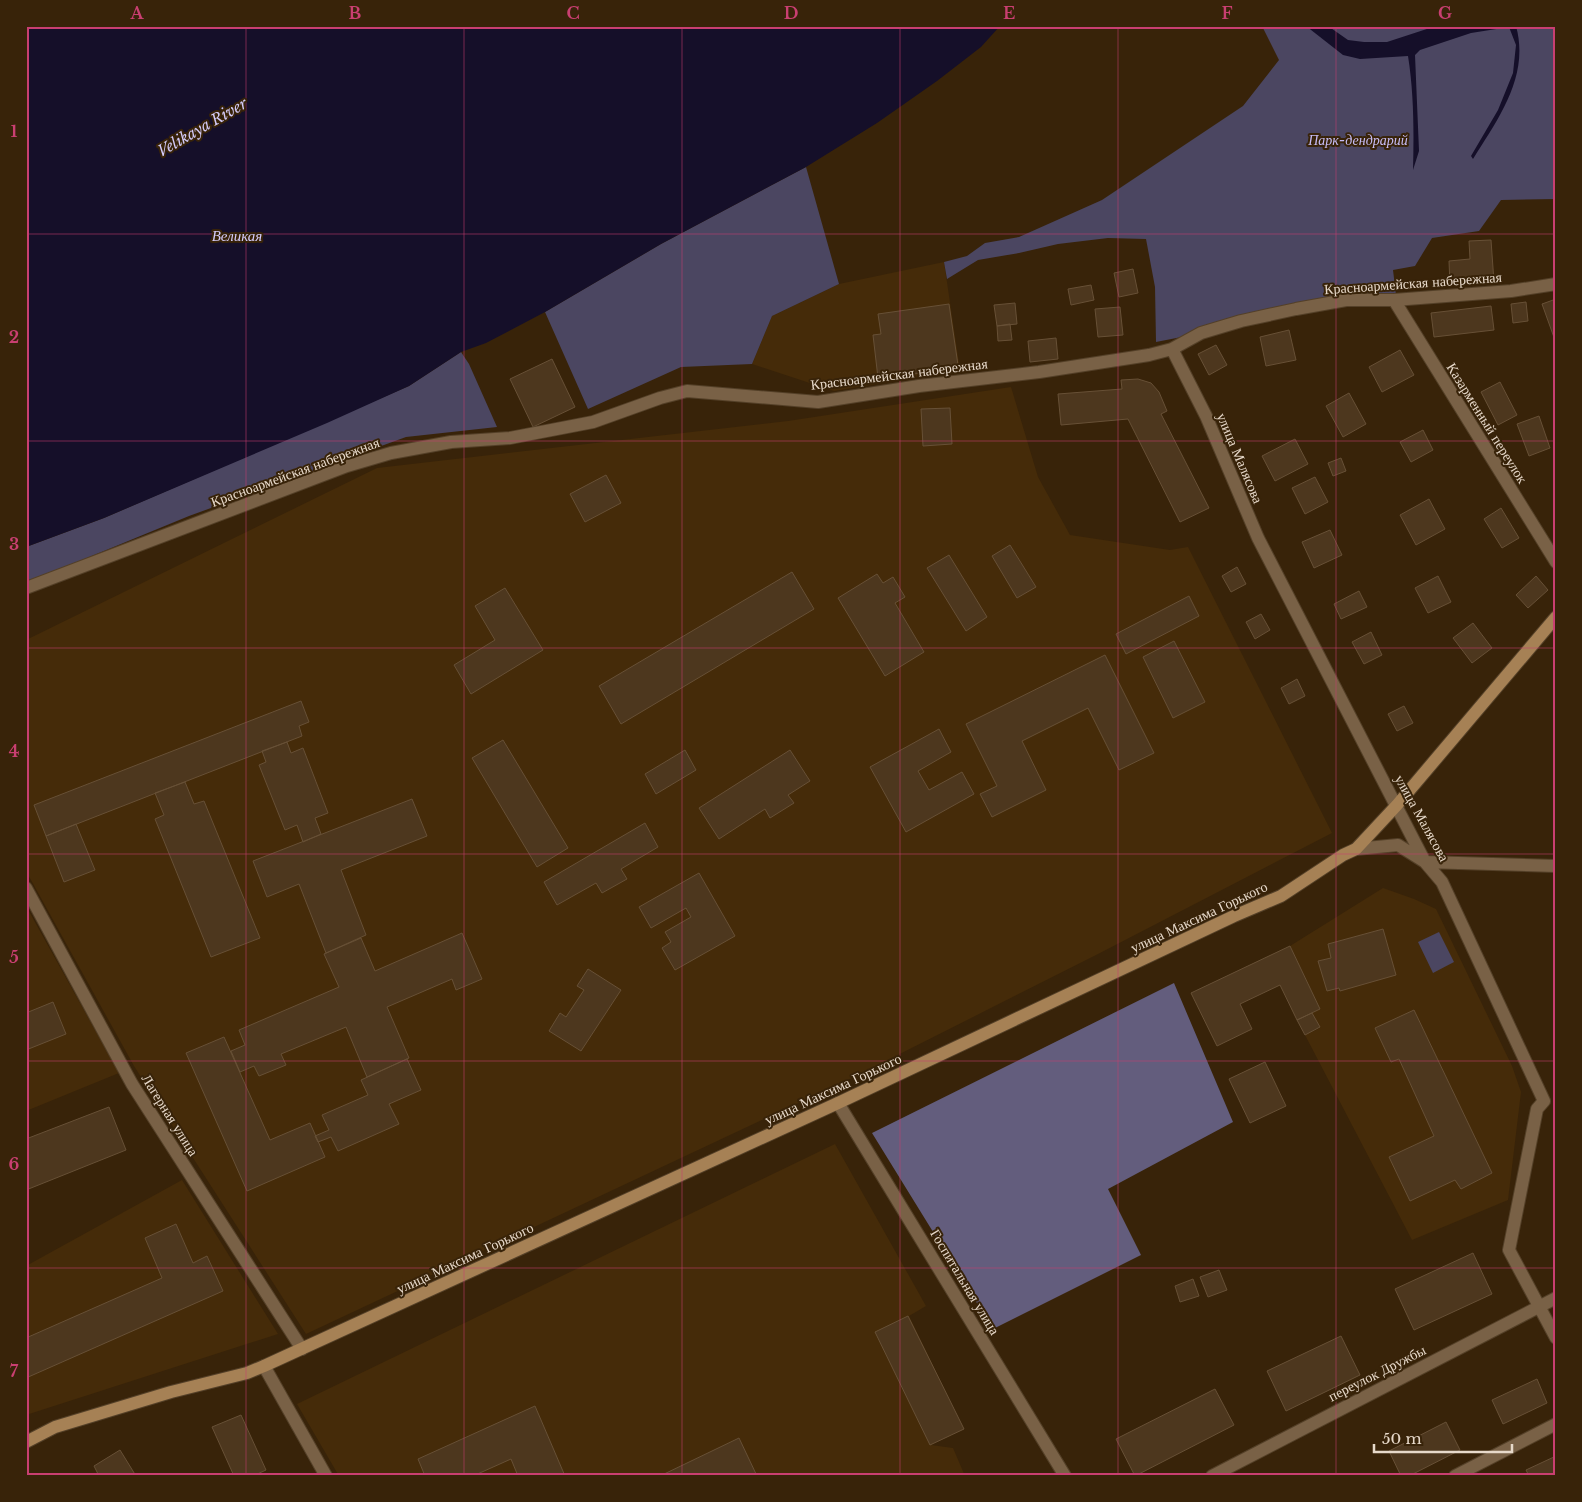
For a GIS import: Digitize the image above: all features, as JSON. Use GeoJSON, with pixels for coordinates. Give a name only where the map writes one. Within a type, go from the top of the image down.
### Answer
{"type":"FeatureCollection","features":[{"type":"Feature","properties":{"kind":"main road","name":"улица Максима Горького"},"geometry":{"type":"LineString","coordinates":[[26,1442],[55,1427],[171,1392],[247,1373],[264,1366],[838,1103],[1234,916],[1281,896],[1343,855],[1356,849],[1396,805],[1556,616]]}},
{"type":"Feature","properties":{"kind":"street","name":"Красноармейская набережная"},"geometry":{"type":"LineString","coordinates":[[26,588],[347,466],[391,453],[451,442],[510,438],[584,423],[660,398],[687,392],[818,402],[919,386],[1039,372],[1149,355],[1172,349],[1201,333],[1241,321],[1346,300],[1394,300],[1511,292],[1556,284]]}},
{"type":"Feature","properties":{"kind":"street","name":"Казарменный переулок"},"geometry":{"type":"LineString","coordinates":[[1394,300],[1556,562]]}},
{"type":"Feature","properties":{"kind":"street","name":"улица Малясова"},"geometry":{"type":"LineString","coordinates":[[1172,349],[1206,416],[1258,538],[1426,862],[1442,882],[1544,1101],[1537,1109],[1509,1250],[1556,1338]]}},
{"type":"Feature","properties":{"kind":"street"},"geometry":{"type":"LineString","coordinates":[[1356,849],[1398,845],[1426,862],[1556,866]]}},
{"type":"Feature","properties":{"kind":"street","name":"Лагерная улица"},"geometry":{"type":"LineString","coordinates":[[26,888],[132,1084],[302,1349]]}},
{"type":"Feature","properties":{"kind":"street","name":"Госпитальная улица"},"geometry":{"type":"LineString","coordinates":[[838,1103],[1065,1476]]}},
{"type":"Feature","properties":{"kind":"street","name":"переулок Дружбы"},"geometry":{"type":"LineString","coordinates":[[1212,1476],[1556,1298]]}},
{"type":"Feature","properties":{"kind":"street"},"geometry":{"type":"LineString","coordinates":[[264,1366],[326,1476]]}},
{"type":"Feature","properties":{"kind":"street"},"geometry":{"type":"LineString","coordinates":[[1454,1476],[1556,1424]]}},
{"type":"Feature","properties":{"kind":"shaded area"},"geometry":{"type":"Polygon","coordinates":[[[944,262],[960,370],[834,391],[752,364],[772,316],[839,284],[944,262]]]}},
{"type":"Feature","properties":{"kind":"shaded area"},"geometry":{"type":"Polygon","coordinates":[[[1011,387],[1038,477],[1070,535],[1170,550],[1188,547],[1332,833],[858,1075],[306,1334],[134,1066],[26,871],[26,640],[377,468],[788,421],[1011,387]]]}},
{"type":"Feature","properties":{"kind":"shaded area"},"geometry":{"type":"Polygon","coordinates":[[[1383,888],[1436,909],[1512,1066],[1521,1092],[1508,1200],[1412,1240],[1305,1035],[1320,1028],[1312,1013],[1320,1009],[1290,946],[1383,888]]]}},
{"type":"Feature","properties":{"kind":"shaded area"},"geometry":{"type":"Polygon","coordinates":[[[26,906],[119,1073],[26,1111],[26,906]]]}},
{"type":"Feature","properties":{"kind":"shaded area"},"geometry":{"type":"Polygon","coordinates":[[[1174,983],[1233,1122],[1108,1189],[1141,1255],[993,1329],[872,1133],[1174,983]]]}},
{"type":"Feature","properties":{"kind":"shaded area"},"geometry":{"type":"Polygon","coordinates":[[[835,1144],[926,1306],[909,1316],[964,1429],[931,1445],[953,1448],[965,1476],[339,1476],[297,1404],[835,1144]]]}},
{"type":"Feature","properties":{"kind":"shaded area"},"geometry":{"type":"Polygon","coordinates":[[[182,1180],[278,1334],[26,1415],[26,1266],[182,1180]]]}},
{"type":"Feature","properties":{"kind":"green space","name":"Парк-дендрарий"},"geometry":{"type":"Polygon","coordinates":[[[1262,26],[1556,26],[1556,199],[1501,200],[1479,231],[1432,238],[1415,266],[1393,270],[1396,295],[1156,342],[1155,287],[1146,239],[1108,238],[1058,244],[978,260],[947,279],[944,262],[967,256],[985,243],[1019,237],[1102,200],[1243,106],[1279,60],[1262,26]]]}},
{"type":"Feature","properties":{"kind":"green space"},"geometry":{"type":"Polygon","coordinates":[[[806,167],[839,284],[772,316],[752,364],[681,367],[588,409],[545,312],[661,244],[806,167]]]}},
{"type":"Feature","properties":{"kind":"green space"},"geometry":{"type":"Polygon","coordinates":[[[461,352],[469,364],[497,427],[406,437],[189,516],[26,583],[26,547],[104,518],[409,386],[461,352]]]}},
{"type":"Feature","properties":{"kind":"green space"},"geometry":{"type":"Polygon","coordinates":[[[1439,932],[1454,962],[1433,973],[1418,942],[1439,932]]]}},
{"type":"Feature","properties":{"kind":"water","name":"Великая"},"geometry":{"type":"Polygon","coordinates":[[[26,26],[1000,26],[981,47],[937,81],[877,123],[806,167],[661,244],[545,312],[486,343],[461,352],[409,386],[104,518],[26,547],[26,26]]]}},
{"type":"Feature","properties":{"kind":"water"},"geometry":{"type":"Polygon","coordinates":[[[1306,26],[1328,26],[1348,40],[1387,42],[1436,26],[1516,26],[1519,62],[1515,80],[1501,113],[1473,159],[1471,156],[1498,110],[1513,73],[1516,45],[1509,27],[1471,33],[1420,50],[1415,55],[1419,151],[1413,170],[1413,113],[1408,56],[1360,59],[1343,55],[1306,26]]]}},
{"type":"Feature","properties":{"kind":"building"},"geometry":{"type":"Polygon","coordinates":[[[1491,240],[1494,282],[1450,285],[1449,261],[1470,259],[1469,241],[1491,240]]]}},
{"type":"Feature","properties":{"kind":"building"},"geometry":{"type":"Polygon","coordinates":[[[1133,269],[1138,293],[1119,297],[1114,273],[1133,269]]]}},
{"type":"Feature","properties":{"kind":"building"},"geometry":{"type":"Polygon","coordinates":[[[1091,285],[1094,300],[1071,305],[1068,289],[1091,285]]]}},
{"type":"Feature","properties":{"kind":"building"},"geometry":{"type":"Polygon","coordinates":[[[1556,299],[1556,343],[1542,304],[1556,299]]]}},
{"type":"Feature","properties":{"kind":"building"},"geometry":{"type":"Polygon","coordinates":[[[1526,302],[1528,321],[1513,323],[1511,304],[1526,302]]]}},
{"type":"Feature","properties":{"kind":"building"},"geometry":{"type":"Polygon","coordinates":[[[1015,303],[1017,324],[997,326],[994,305],[1015,303]]]}},
{"type":"Feature","properties":{"kind":"building"},"geometry":{"type":"Polygon","coordinates":[[[949,304],[958,365],[922,370],[922,373],[878,378],[873,335],[881,334],[878,314],[949,304]]]}},
{"type":"Feature","properties":{"kind":"building"},"geometry":{"type":"Polygon","coordinates":[[[1491,306],[1494,330],[1434,337],[1431,313],[1491,306]]]}},
{"type":"Feature","properties":{"kind":"building"},"geometry":{"type":"Polygon","coordinates":[[[1120,307],[1123,335],[1098,337],[1095,309],[1120,307]]]}},
{"type":"Feature","properties":{"kind":"building"},"geometry":{"type":"Polygon","coordinates":[[[1010,324],[1012,340],[998,341],[997,326],[1010,324]]]}},
{"type":"Feature","properties":{"kind":"building"},"geometry":{"type":"Polygon","coordinates":[[[1289,330],[1296,360],[1266,366],[1260,337],[1289,330]]]}},
{"type":"Feature","properties":{"kind":"building"},"geometry":{"type":"Polygon","coordinates":[[[1056,338],[1058,359],[1030,362],[1028,341],[1056,338]]]}},
{"type":"Feature","properties":{"kind":"building"},"geometry":{"type":"Polygon","coordinates":[[[1216,345],[1227,365],[1209,375],[1198,354],[1216,345]]]}},
{"type":"Feature","properties":{"kind":"building"},"geometry":{"type":"Polygon","coordinates":[[[1400,350],[1414,375],[1382,392],[1369,367],[1400,350]]]}},
{"type":"Feature","properties":{"kind":"building"},"geometry":{"type":"Polygon","coordinates":[[[552,359],[575,407],[533,427],[510,379],[552,359]]]}},
{"type":"Feature","properties":{"kind":"building"},"geometry":{"type":"Polygon","coordinates":[[[1138,379],[1151,383],[1159,392],[1167,411],[1161,414],[1209,508],[1180,522],[1128,419],[1061,425],[1058,394],[1122,389],[1121,380],[1138,379]]]}},
{"type":"Feature","properties":{"kind":"building"},"geometry":{"type":"Polygon","coordinates":[[[1500,382],[1517,415],[1498,425],[1481,392],[1500,382]]]}},
{"type":"Feature","properties":{"kind":"building"},"geometry":{"type":"Polygon","coordinates":[[[1349,393],[1366,424],[1343,437],[1326,406],[1349,393]]]}},
{"type":"Feature","properties":{"kind":"building"},"geometry":{"type":"Polygon","coordinates":[[[950,408],[952,444],[923,446],[921,409],[950,408]]]}},
{"type":"Feature","properties":{"kind":"building"},"geometry":{"type":"Polygon","coordinates":[[[1539,416],[1550,448],[1529,456],[1517,424],[1539,416]]]}},
{"type":"Feature","properties":{"kind":"building"},"geometry":{"type":"Polygon","coordinates":[[[1423,430],[1433,450],[1411,462],[1400,442],[1423,430]]]}},
{"type":"Feature","properties":{"kind":"building"},"geometry":{"type":"Polygon","coordinates":[[[1295,439],[1308,464],[1275,481],[1262,456],[1295,439]]]}},
{"type":"Feature","properties":{"kind":"building"},"geometry":{"type":"Polygon","coordinates":[[[1341,458],[1346,471],[1333,476],[1328,463],[1341,458]]]}},
{"type":"Feature","properties":{"kind":"building"},"geometry":{"type":"Polygon","coordinates":[[[606,475],[621,503],[585,522],[570,494],[606,475]]]}},
{"type":"Feature","properties":{"kind":"building"},"geometry":{"type":"Polygon","coordinates":[[[1315,477],[1328,502],[1305,514],[1292,488],[1315,477]]]}},
{"type":"Feature","properties":{"kind":"building"},"geometry":{"type":"Polygon","coordinates":[[[1429,499],[1445,529],[1416,545],[1400,515],[1429,499]]]}},
{"type":"Feature","properties":{"kind":"building"},"geometry":{"type":"Polygon","coordinates":[[[1501,508],[1519,538],[1502,548],[1484,519],[1501,508]]]}},
{"type":"Feature","properties":{"kind":"building"},"geometry":{"type":"Polygon","coordinates":[[[1330,530],[1342,555],[1314,568],[1302,542],[1330,530]]]}},
{"type":"Feature","properties":{"kind":"building"},"geometry":{"type":"Polygon","coordinates":[[[1010,545],[1036,587],[1017,598],[992,556],[1010,545]]]}},
{"type":"Feature","properties":{"kind":"building"},"geometry":{"type":"Polygon","coordinates":[[[949,555],[987,617],[966,631],[927,568],[949,555]]]}},
{"type":"Feature","properties":{"kind":"building"},"geometry":{"type":"Polygon","coordinates":[[[1237,567],[1246,584],[1231,592],[1222,576],[1237,567]]]}},
{"type":"Feature","properties":{"kind":"building"},"geometry":{"type":"Polygon","coordinates":[[[792,572],[814,609],[621,724],[599,686],[792,572]]]}},
{"type":"Feature","properties":{"kind":"building"},"geometry":{"type":"Polygon","coordinates":[[[877,574],[883,583],[893,577],[905,597],[895,603],[924,652],[885,676],[838,598],[877,574]]]}},
{"type":"Feature","properties":{"kind":"building"},"geometry":{"type":"Polygon","coordinates":[[[1438,576],[1451,602],[1428,613],[1415,588],[1438,576]]]}},
{"type":"Feature","properties":{"kind":"building"},"geometry":{"type":"Polygon","coordinates":[[[1536,576],[1548,590],[1528,608],[1516,595],[1536,576]]]}},
{"type":"Feature","properties":{"kind":"building"},"geometry":{"type":"Polygon","coordinates":[[[505,588],[543,650],[471,694],[454,665],[495,640],[475,606],[505,588]]]}},
{"type":"Feature","properties":{"kind":"building"},"geometry":{"type":"Polygon","coordinates":[[[1359,591],[1367,607],[1341,619],[1334,604],[1359,591]]]}},
{"type":"Feature","properties":{"kind":"building"},"geometry":{"type":"Polygon","coordinates":[[[1189,596],[1199,616],[1126,654],[1116,634],[1189,596]]]}},
{"type":"Feature","properties":{"kind":"building"},"geometry":{"type":"Polygon","coordinates":[[[1261,614],[1270,630],[1255,639],[1246,622],[1261,614]]]}},
{"type":"Feature","properties":{"kind":"building"},"geometry":{"type":"Polygon","coordinates":[[[1473,623],[1492,648],[1472,663],[1453,638],[1473,623]]]}},
{"type":"Feature","properties":{"kind":"building"},"geometry":{"type":"Polygon","coordinates":[[[1371,632],[1382,655],[1364,664],[1352,642],[1371,632]]]}},
{"type":"Feature","properties":{"kind":"building"},"geometry":{"type":"Polygon","coordinates":[[[1174,641],[1205,702],[1173,718],[1143,657],[1174,641]]]}},
{"type":"Feature","properties":{"kind":"building"},"geometry":{"type":"Polygon","coordinates":[[[1105,655],[1154,753],[1119,770],[1088,708],[1022,741],[1046,790],[992,817],[980,794],[997,786],[966,724],[1105,655]]]}},
{"type":"Feature","properties":{"kind":"building"},"geometry":{"type":"Polygon","coordinates":[[[1297,679],[1305,696],[1289,704],[1281,688],[1297,679]]]}},
{"type":"Feature","properties":{"kind":"building"},"geometry":{"type":"Polygon","coordinates":[[[301,701],[309,722],[299,726],[302,736],[46,836],[34,805],[301,701]]]}},
{"type":"Feature","properties":{"kind":"building"},"geometry":{"type":"Polygon","coordinates":[[[1404,706],[1413,723],[1397,731],[1388,714],[1404,706]]]}},
{"type":"Feature","properties":{"kind":"building"},"geometry":{"type":"Polygon","coordinates":[[[939,729],[951,752],[918,771],[929,790],[962,772],[974,794],[906,832],[870,767],[939,729]]]}},
{"type":"Feature","properties":{"kind":"building"},"geometry":{"type":"Polygon","coordinates":[[[503,740],[568,848],[537,867],[472,758],[503,740]]]}},
{"type":"Feature","properties":{"kind":"building"},"geometry":{"type":"Polygon","coordinates":[[[287,742],[291,753],[303,748],[328,813],[315,818],[321,834],[303,842],[297,825],[285,830],[259,765],[266,762],[262,751],[287,742]]]}},
{"type":"Feature","properties":{"kind":"building"},"geometry":{"type":"Polygon","coordinates":[[[685,750],[696,770],[656,794],[645,774],[685,750]]]}},
{"type":"Feature","properties":{"kind":"building"},"geometry":{"type":"Polygon","coordinates":[[[790,750],[810,781],[788,795],[794,803],[770,818],[765,809],[719,839],[699,808],[790,750]]]}},
{"type":"Feature","properties":{"kind":"building"},"geometry":{"type":"Polygon","coordinates":[[[185,782],[194,804],[204,801],[260,938],[211,957],[155,819],[164,815],[155,793],[185,782]]]}},
{"type":"Feature","properties":{"kind":"building"},"geometry":{"type":"Polygon","coordinates":[[[412,799],[427,836],[341,870],[366,935],[326,953],[299,884],[267,897],[253,861],[412,799]]]}},
{"type":"Feature","properties":{"kind":"building"},"geometry":{"type":"Polygon","coordinates":[[[645,823],[658,847],[621,869],[627,879],[602,893],[596,883],[557,905],[544,882],[645,823]]]}},
{"type":"Feature","properties":{"kind":"building"},"geometry":{"type":"Polygon","coordinates":[[[76,824],[95,870],[64,882],[46,836],[76,824]]]}},
{"type":"Feature","properties":{"kind":"building"},"geometry":{"type":"Polygon","coordinates":[[[699,873],[735,936],[675,970],[662,948],[671,942],[665,932],[691,917],[686,908],[651,928],[639,907],[699,873]]]}},
{"type":"Feature","properties":{"kind":"building"},"geometry":{"type":"Polygon","coordinates":[[[1383,929],[1396,975],[1340,991],[1339,988],[1327,991],[1318,961],[1331,958],[1328,944],[1383,929]]]}},
{"type":"Feature","properties":{"kind":"building"},"geometry":{"type":"Polygon","coordinates":[[[462,933],[482,979],[456,990],[452,979],[387,1007],[409,1058],[367,1077],[346,1027],[281,1054],[286,1065],[259,1076],[254,1066],[240,1072],[231,1051],[245,1045],[239,1030],[339,987],[324,954],[361,938],[375,971],[462,933]]]}},
{"type":"Feature","properties":{"kind":"building"},"geometry":{"type":"Polygon","coordinates":[[[1290,946],[1320,1009],[1297,1020],[1280,985],[1240,1004],[1252,1029],[1217,1046],[1191,993],[1290,946]]]}},
{"type":"Feature","properties":{"kind":"building"},"geometry":{"type":"Polygon","coordinates":[[[588,969],[621,990],[581,1051],[549,1031],[560,1013],[566,1017],[584,990],[577,986],[588,969]]]}},
{"type":"Feature","properties":{"kind":"building"},"geometry":{"type":"Polygon","coordinates":[[[53,1002],[66,1034],[26,1050],[26,1013],[53,1002]]]}},
{"type":"Feature","properties":{"kind":"building"},"geometry":{"type":"Polygon","coordinates":[[[1414,1010],[1492,1173],[1461,1189],[1455,1180],[1410,1201],[1389,1157],[1434,1136],[1399,1059],[1391,1062],[1375,1028],[1414,1010]]]}},
{"type":"Feature","properties":{"kind":"building"},"geometry":{"type":"Polygon","coordinates":[[[1312,1013],[1320,1027],[1305,1035],[1297,1020],[1312,1013]]]}},
{"type":"Feature","properties":{"kind":"building"},"geometry":{"type":"Polygon","coordinates":[[[224,1037],[270,1140],[310,1123],[325,1157],[247,1191],[186,1053],[224,1037]]]}},
{"type":"Feature","properties":{"kind":"building"},"geometry":{"type":"Polygon","coordinates":[[[407,1059],[421,1090],[389,1104],[399,1124],[338,1151],[331,1137],[318,1142],[315,1136],[329,1130],[322,1115],[368,1095],[361,1080],[407,1059]]]}},
{"type":"Feature","properties":{"kind":"building"},"geometry":{"type":"Polygon","coordinates":[[[1265,1062],[1286,1106],[1250,1123],[1229,1079],[1265,1062]]]}},
{"type":"Feature","properties":{"kind":"building"},"geometry":{"type":"Polygon","coordinates":[[[109,1107],[126,1150],[26,1190],[26,1139],[109,1107]]]}},
{"type":"Feature","properties":{"kind":"building"},"geometry":{"type":"Polygon","coordinates":[[[176,1224],[193,1263],[207,1256],[223,1291],[26,1378],[26,1338],[162,1278],[145,1238],[176,1224]]]}},
{"type":"Feature","properties":{"kind":"building"},"geometry":{"type":"Polygon","coordinates":[[[1473,1253],[1492,1294],[1414,1330],[1395,1289],[1473,1253]]]}},
{"type":"Feature","properties":{"kind":"building"},"geometry":{"type":"Polygon","coordinates":[[[1219,1270],[1227,1290],[1208,1297],[1200,1277],[1219,1270]]]}},
{"type":"Feature","properties":{"kind":"building"},"geometry":{"type":"Polygon","coordinates":[[[1193,1279],[1199,1296],[1180,1302],[1175,1286],[1193,1279]]]}},
{"type":"Feature","properties":{"kind":"building"},"geometry":{"type":"Polygon","coordinates":[[[908,1316],[964,1429],[930,1445],[875,1332],[908,1316]]]}},
{"type":"Feature","properties":{"kind":"building"},"geometry":{"type":"Polygon","coordinates":[[[1341,1336],[1360,1375],[1286,1411],[1267,1371],[1341,1336]]]}},
{"type":"Feature","properties":{"kind":"building"},"geometry":{"type":"Polygon","coordinates":[[[1537,1379],[1547,1403],[1503,1424],[1492,1400],[1537,1379]]]}},
{"type":"Feature","properties":{"kind":"building"},"geometry":{"type":"Polygon","coordinates":[[[1215,1389],[1234,1425],[1135,1476],[1116,1439],[1215,1389]]]}},
{"type":"Feature","properties":{"kind":"building"},"geometry":{"type":"Polygon","coordinates":[[[535,1406],[565,1476],[518,1476],[511,1459],[473,1476],[425,1476],[418,1459],[535,1406]]]}},
{"type":"Feature","properties":{"kind":"building"},"geometry":{"type":"Polygon","coordinates":[[[241,1415],[266,1470],[253,1476],[234,1476],[212,1427],[241,1415]]]}},
{"type":"Feature","properties":{"kind":"building"},"geometry":{"type":"Polygon","coordinates":[[[1446,1422],[1460,1450],[1409,1476],[1401,1476],[1389,1451],[1446,1422]]]}},
{"type":"Feature","properties":{"kind":"building"},"geometry":{"type":"Polygon","coordinates":[[[739,1438],[757,1476],[660,1476],[739,1438]]]}},
{"type":"Feature","properties":{"kind":"building"},"geometry":{"type":"Polygon","coordinates":[[[120,1450],[136,1476],[99,1476],[94,1466],[120,1450]]]}},
{"type":"Feature","properties":{"kind":"building"},"geometry":{"type":"Polygon","coordinates":[[[1556,1456],[1556,1476],[1529,1476],[1526,1470],[1556,1456]]]}},
{"type":"Feature","properties":{"kind":"water label","name":"Velikaya River"},"geometry":{"type":"Point","coordinates":[202,127]}}]}
